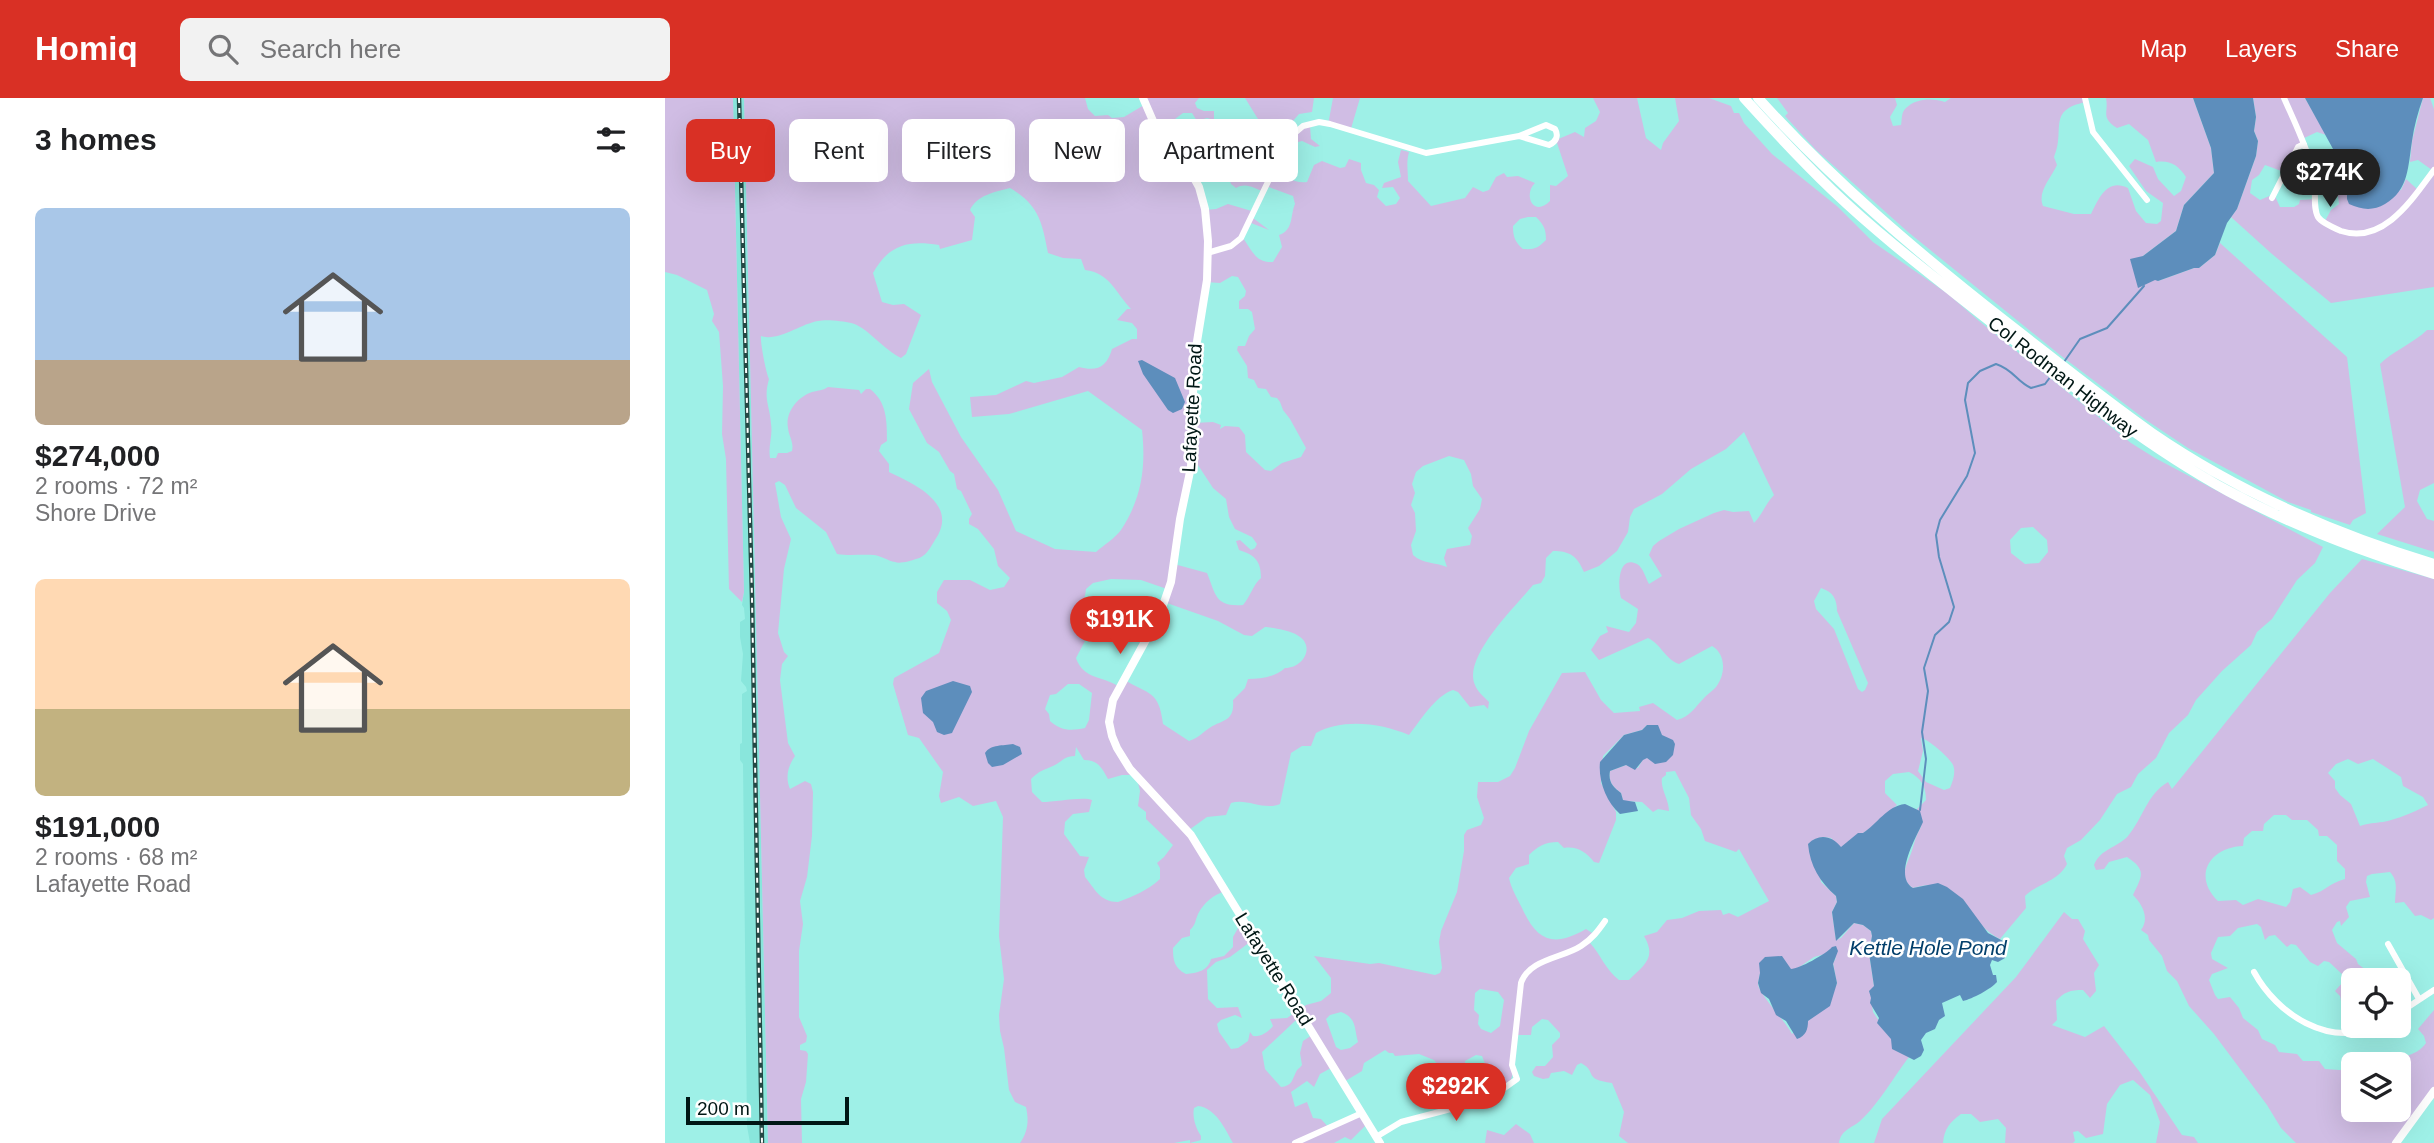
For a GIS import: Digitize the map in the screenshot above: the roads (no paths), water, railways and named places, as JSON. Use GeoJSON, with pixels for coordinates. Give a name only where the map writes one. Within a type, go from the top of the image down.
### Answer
{"type":"FeatureCollection","features":[{"type":"Feature","properties":{"kind":"highway","name":"Col Rodman Highway"},"geometry":{"type":"LineString","coordinates":[[1744,98],[1856,212],[1902,252],[2058,369],[2153,433],[2244,488],[2277,505],[2385,549],[2434,564]]}},
{"type":"Feature","properties":{"kind":"highway","name":"Col Rodman Highway"},"geometry":{"type":"LineString","coordinates":[[1758,98],[1814,158],[1896,233],[2139,436],[2228,491],[2276,515],[2434,574]]}},
{"type":"Feature","properties":{"kind":"street","name":"Lafayette Road"},"geometry":{"type":"LineString","coordinates":[[1143,98],[1160,137],[1189,169],[1199,187],[1205,209],[1207,280],[1194,360],[1191,467],[1171,580],[1160,614],[1118,688],[1109,722],[1123,759],[1191,835],[1378,1140]]}},
{"type":"Feature","properties":{"kind":"street"},"geometry":{"type":"LineString","coordinates":[[2085,98],[2094,132],[2147,200]]}},
{"type":"Feature","properties":{"kind":"street"},"geometry":{"type":"LineString","coordinates":[[2284,98],[2315,176],[2317,215],[2322,221],[2344,232],[2370,231],[2389,222],[2401,212],[2434,170]]}},
{"type":"Feature","properties":{"kind":"street"},"geometry":{"type":"LineString","coordinates":[[1207,253],[1231,246],[1241,238],[1283,147],[1303,125],[1319,122],[1330,124],[1426,153],[1519,136],[1546,125],[1552,127],[1557,135],[1555,141],[1549,145],[1519,136]]}},
{"type":"Feature","properties":{"kind":"street"},"geometry":{"type":"LineString","coordinates":[[2271,198],[2298,147],[2304,144]]}},
{"type":"Feature","properties":{"kind":"street"},"geometry":{"type":"LineString","coordinates":[[1378,1140],[1401,1122],[1489,1099],[1517,1079],[1512,1065],[1522,979],[1533,967],[1584,944],[1605,921]]}},
{"type":"Feature","properties":{"kind":"street"},"geometry":{"type":"LineString","coordinates":[[2388,944],[2419,999]]}},
{"type":"Feature","properties":{"kind":"street"},"geometry":{"type":"LineString","coordinates":[[2254,972],[2283,1008],[2311,1025],[2341,1032]]}},
{"type":"Feature","properties":{"kind":"street"},"geometry":{"type":"LineString","coordinates":[[2411,1005],[2434,990]]}},
{"type":"Feature","properties":{"kind":"street"},"geometry":{"type":"LineString","coordinates":[[2396,1143],[2432,1097]]}},
{"type":"Feature","properties":{"kind":"street"},"geometry":{"type":"LineString","coordinates":[[1295,1143],[1362,1113]]}},
{"type":"Feature","properties":{"kind":"water"},"geometry":{"type":"Polygon","coordinates":[[[2193,98],[2253,98],[2256,117],[2254,131],[2258,141],[2256,156],[2237,209],[2227,223],[2215,255],[2199,268],[2155,280],[2138,288],[2130,259],[2143,256],[2176,231],[2184,205],[2214,173],[2211,148],[2193,98]]]}},
{"type":"Feature","properties":{"kind":"water"},"geometry":{"type":"Polygon","coordinates":[[[2305,98],[2423,98],[2406,177],[2393,198],[2372,209],[2349,204],[2338,158],[2305,98]]]}},
{"type":"Feature","properties":{"kind":"water"},"geometry":{"type":"Polygon","coordinates":[[[1142,360],[1175,378],[1185,402],[1182,409],[1173,413],[1168,410],[1143,374],[1138,361],[1142,360]]]}},
{"type":"Feature","properties":{"kind":"water"},"geometry":{"type":"Polygon","coordinates":[[[953,681],[970,686],[972,692],[952,733],[944,735],[937,732],[933,722],[923,713],[921,698],[926,691],[953,681]]]}},
{"type":"Feature","properties":{"kind":"water"},"geometry":{"type":"Polygon","coordinates":[[[1647,725],[1658,725],[1662,735],[1673,740],[1673,755],[1666,762],[1655,764],[1647,758],[1635,770],[1626,765],[1610,771],[1613,786],[1621,793],[1623,800],[1635,802],[1638,811],[1620,814],[1604,790],[1600,762],[1624,735],[1642,730],[1647,725]]]}},
{"type":"Feature","properties":{"kind":"water"},"geometry":{"type":"Polygon","coordinates":[[[1013,744],[1020,747],[1022,754],[1003,765],[992,767],[988,763],[985,753],[988,750],[1013,744]]]}},
{"type":"Feature","properties":{"kind":"water","name":"Kettle Hole Pond"},"geometry":{"type":"Polygon","coordinates":[[[1905,804],[1920,811],[1923,822],[1908,856],[1905,875],[1907,882],[1913,888],[1938,883],[1947,887],[1963,899],[1988,933],[2005,942],[2005,958],[1998,962],[1992,960],[1990,965],[1997,982],[1967,1000],[1963,1001],[1960,995],[1942,1003],[1945,1016],[1939,1020],[1935,1029],[1926,1033],[1921,1040],[1924,1050],[1921,1056],[1914,1060],[1892,1049],[1891,1039],[1877,1023],[1879,1018],[1870,1003],[1869,991],[1874,986],[1869,953],[1871,931],[1854,923],[1836,941],[1832,912],[1837,902],[1836,896],[1817,873],[1808,844],[1817,838],[1825,837],[1834,840],[1841,847],[1858,833],[1863,833],[1887,812],[1905,804]]]}},
{"type":"Feature","properties":{"kind":"water"},"geometry":{"type":"Polygon","coordinates":[[[1836,946],[1838,951],[1833,964],[1837,983],[1830,1006],[1808,1021],[1806,1032],[1797,1039],[1786,1021],[1776,1015],[1769,999],[1761,993],[1758,983],[1759,963],[1765,957],[1782,956],[1791,969],[1812,961],[1836,946]]]}},
{"type":"Feature","properties":{"kind":"waterway"},"geometry":{"type":"LineString","coordinates":[[2064,362],[2080,339],[2107,328],[2144,286]]}},
{"type":"Feature","properties":{"kind":"waterway"},"geometry":{"type":"LineString","coordinates":[[1920,810],[1926,759],[1922,732],[1928,691],[1924,668],[1935,635],[1949,622],[1954,607],[1939,557],[1936,535],[1940,520],[1967,476],[1975,453],[1965,400],[1968,383],[1980,371],[1996,364],[2031,388],[2045,384],[2051,376]]}},
{"type":"Feature","properties":{"kind":"railway"},"geometry":{"type":"LineString","coordinates":[[739,98],[762,1143]]}}]}
